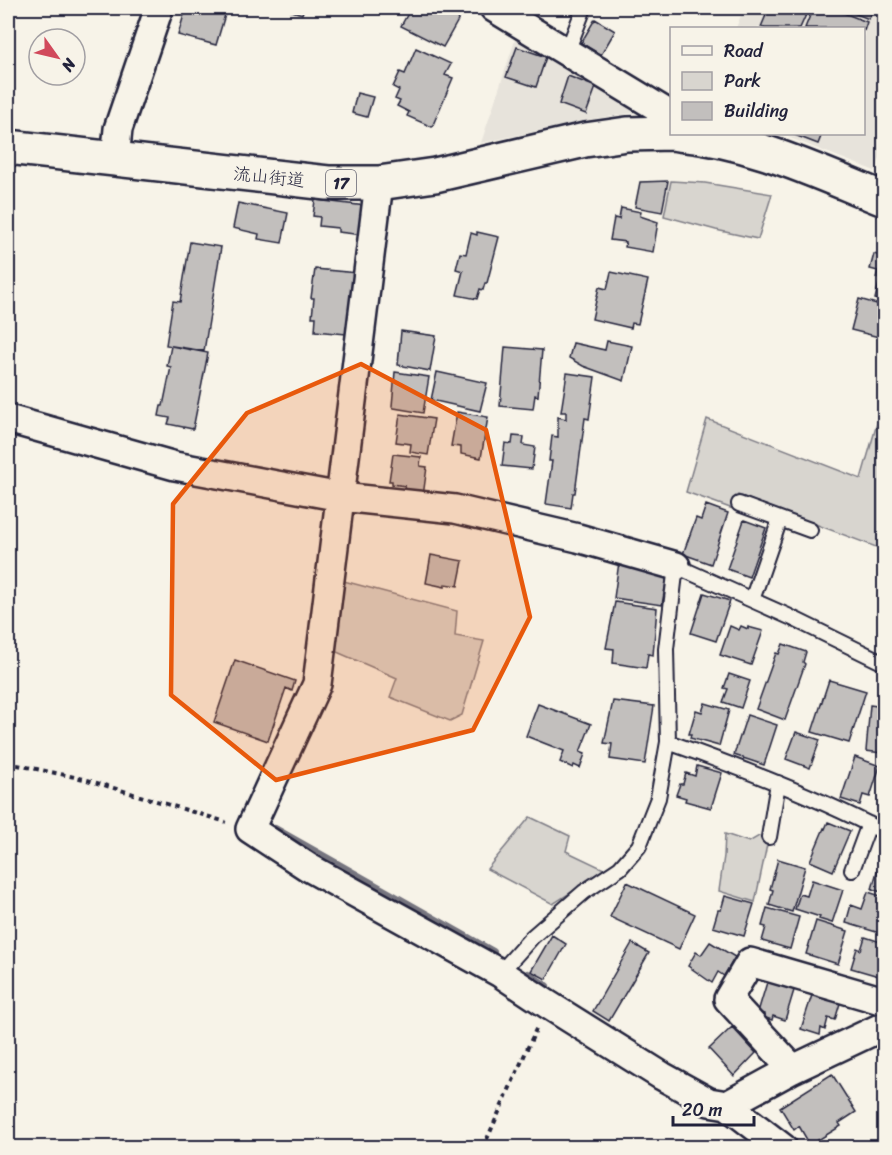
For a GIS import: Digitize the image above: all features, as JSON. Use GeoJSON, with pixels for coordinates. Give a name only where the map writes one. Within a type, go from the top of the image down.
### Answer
{"type":"FeatureCollection","features":[{"type":"Feature","properties":{"kind":"main road","name":"流山街道"},"geometry":{"type":"LineString","coordinates":[[8,147],[328,183],[379,183],[435,175],[585,140],[627,134],[670,133]]}},
{"type":"Feature","properties":{"kind":"main road"},"geometry":{"type":"LineString","coordinates":[[700,135],[738,143],[771,154],[885,199]]}},
{"type":"Feature","properties":{"kind":"street"},"geometry":{"type":"LineString","coordinates":[[115,160],[118,129],[159,8]]}},
{"type":"Feature","properties":{"kind":"street"},"geometry":{"type":"LineString","coordinates":[[494,8],[670,115]]}},
{"type":"Feature","properties":{"kind":"street"},"geometry":{"type":"LineString","coordinates":[[379,183],[317,684],[250,829],[308,867],[500,973],[662,1076],[709,1102],[727,1105],[783,1148]]}},
{"type":"Feature","properties":{"kind":"street"},"geometry":{"type":"LineString","coordinates":[[8,418],[175,466],[341,497],[455,509],[578,538],[676,566]]}},
{"type":"Feature","properties":{"kind":"street"},"geometry":{"type":"LineString","coordinates":[[793,1068],[728,999],[750,962],[885,1001]]}},
{"type":"Feature","properties":{"kind":"street"},"geometry":{"type":"LineString","coordinates":[[727,1105],[793,1068],[885,1026]]}},
{"type":"Feature","properties":{"kind":"lane"},"geometry":{"type":"LineString","coordinates":[[567,52],[584,8]]}},
{"type":"Feature","properties":{"kind":"lane"},"geometry":{"type":"LineString","coordinates":[[739,504],[810,530]]}},
{"type":"Feature","properties":{"kind":"lane"},"geometry":{"type":"LineString","coordinates":[[752,600],[780,519]]}},
{"type":"Feature","properties":{"kind":"lane"},"geometry":{"type":"LineString","coordinates":[[500,973],[532,937],[584,892],[620,868],[639,846],[658,798],[668,742],[666,649],[676,566],[885,663]]}},
{"type":"Feature","properties":{"kind":"lane"},"geometry":{"type":"LineString","coordinates":[[668,742],[747,770],[885,832]]}},
{"type":"Feature","properties":{"kind":"lane"},"geometry":{"type":"LineString","coordinates":[[769,837],[778,783]]}},
{"type":"Feature","properties":{"kind":"lane"},"geometry":{"type":"LineString","coordinates":[[852,870],[869,824]]}},
{"type":"Feature","properties":{"kind":"path"},"geometry":{"type":"LineString","coordinates":[[8,763],[84,779],[250,829]]}},
{"type":"Feature","properties":{"kind":"path"},"geometry":{"type":"LineString","coordinates":[[483,1148],[547,1004]]}},
{"type":"Feature","properties":{"kind":"highlighted area"},"geometry":{"type":"Polygon","coordinates":[[[361,364],[486,430],[530,617],[473,730],[276,780],[171,695],[173,504],[247,413],[361,364]]]}},
{"type":"Feature","properties":{"kind":"shaded area"},"geometry":{"type":"Polygon","coordinates":[[[744,8],[884,8],[884,148],[875,171],[783,135],[865,135],[865,27],[736,27],[744,8]]]}},
{"type":"Feature","properties":{"kind":"shaded area"},"geometry":{"type":"Polygon","coordinates":[[[518,31],[640,107],[640,112],[594,119],[481,143],[518,31]]]}},
{"type":"Feature","properties":{"kind":"green space"},"geometry":{"type":"Polygon","coordinates":[[[671,181],[705,183],[772,194],[758,239],[664,216],[671,181]]]}},
{"type":"Feature","properties":{"kind":"green space"},"geometry":{"type":"Polygon","coordinates":[[[884,399],[884,550],[738,495],[733,509],[686,492],[707,419],[861,479],[884,399]]]}},
{"type":"Feature","properties":{"kind":"green space"},"geometry":{"type":"Polygon","coordinates":[[[340,580],[457,611],[455,636],[484,641],[462,715],[450,721],[390,697],[397,678],[330,649],[340,580]]]}},
{"type":"Feature","properties":{"kind":"green space"},"geometry":{"type":"Polygon","coordinates":[[[530,817],[570,836],[566,851],[606,870],[553,904],[487,869],[530,817]]]}},
{"type":"Feature","properties":{"kind":"green space"},"geometry":{"type":"Polygon","coordinates":[[[725,834],[749,842],[759,836],[768,840],[755,902],[719,891],[725,834]]]}},
{"type":"Feature","properties":{"kind":"building"},"geometry":{"type":"Polygon","coordinates":[[[186,8],[227,8],[216,45],[178,35],[186,8]]]}},
{"type":"Feature","properties":{"kind":"building"},"geometry":{"type":"Polygon","coordinates":[[[282,8],[304,8],[302,14],[282,8]]]}},
{"type":"Feature","properties":{"kind":"building"},"geometry":{"type":"Polygon","coordinates":[[[411,8],[465,8],[443,47],[401,26],[411,8]]]}},
{"type":"Feature","properties":{"kind":"building"},"geometry":{"type":"Polygon","coordinates":[[[769,8],[809,8],[800,27],[761,27],[769,8]]]}},
{"type":"Feature","properties":{"kind":"building"},"geometry":{"type":"Polygon","coordinates":[[[813,8],[831,8],[867,22],[865,28],[805,27],[813,8]]]}},
{"type":"Feature","properties":{"kind":"building"},"geometry":{"type":"Polygon","coordinates":[[[841,8],[873,8],[869,19],[841,8]]]}},
{"type":"Feature","properties":{"kind":"building"},"geometry":{"type":"Polygon","coordinates":[[[595,19],[615,31],[601,55],[581,43],[595,19]]]}},
{"type":"Feature","properties":{"kind":"building"},"geometry":{"type":"Polygon","coordinates":[[[517,47],[546,57],[536,87],[506,77],[517,47]]]}},
{"type":"Feature","properties":{"kind":"building"},"geometry":{"type":"Polygon","coordinates":[[[416,48],[451,64],[445,75],[453,78],[432,127],[407,116],[409,112],[397,106],[400,101],[395,99],[399,90],[393,87],[400,72],[405,74],[416,48]]]}},
{"type":"Feature","properties":{"kind":"building"},"geometry":{"type":"Polygon","coordinates":[[[568,76],[596,87],[586,114],[559,104],[568,76]]]}},
{"type":"Feature","properties":{"kind":"building"},"geometry":{"type":"Polygon","coordinates":[[[357,93],[373,97],[367,117],[352,113],[357,93]]]}},
{"type":"Feature","properties":{"kind":"building"},"geometry":{"type":"Polygon","coordinates":[[[795,135],[822,135],[818,144],[795,135]]]}},
{"type":"Feature","properties":{"kind":"building"},"geometry":{"type":"Polygon","coordinates":[[[668,181],[662,212],[635,207],[640,182],[668,181]]]}},
{"type":"Feature","properties":{"kind":"building"},"geometry":{"type":"Polygon","coordinates":[[[315,200],[366,206],[363,235],[338,232],[338,228],[319,226],[320,217],[313,216],[315,200]]]}},
{"type":"Feature","properties":{"kind":"building"},"geometry":{"type":"Polygon","coordinates":[[[238,203],[288,213],[282,243],[258,239],[259,234],[233,228],[238,203]]]}},
{"type":"Feature","properties":{"kind":"building"},"geometry":{"type":"Polygon","coordinates":[[[621,208],[641,212],[640,216],[658,222],[653,252],[625,247],[626,242],[610,240],[614,218],[619,219],[621,208]]]}},
{"type":"Feature","properties":{"kind":"building"},"geometry":{"type":"Polygon","coordinates":[[[477,232],[499,237],[487,283],[483,290],[480,289],[477,299],[457,295],[463,271],[456,269],[460,253],[466,254],[471,233],[477,235],[477,232]]]}},
{"type":"Feature","properties":{"kind":"building"},"geometry":{"type":"Polygon","coordinates":[[[190,242],[221,247],[204,351],[166,345],[173,301],[180,302],[190,242]]]}},
{"type":"Feature","properties":{"kind":"building"},"geometry":{"type":"Polygon","coordinates":[[[874,254],[884,257],[884,302],[875,299],[880,279],[876,278],[878,271],[870,269],[874,254]]]}},
{"type":"Feature","properties":{"kind":"building"},"geometry":{"type":"Polygon","coordinates":[[[315,269],[357,273],[352,321],[348,320],[346,334],[315,331],[316,317],[312,317],[314,298],[311,298],[315,269]]]}},
{"type":"Feature","properties":{"kind":"building"},"geometry":{"type":"Polygon","coordinates":[[[611,272],[648,280],[638,324],[632,323],[631,328],[592,319],[599,287],[607,289],[611,272]]]}},
{"type":"Feature","properties":{"kind":"building"},"geometry":{"type":"Polygon","coordinates":[[[859,299],[884,306],[883,338],[851,330],[859,299]]]}},
{"type":"Feature","properties":{"kind":"building"},"geometry":{"type":"Polygon","coordinates":[[[401,331],[436,336],[430,371],[398,365],[401,331]]]}},
{"type":"Feature","properties":{"kind":"building"},"geometry":{"type":"Polygon","coordinates":[[[607,341],[632,346],[624,381],[583,366],[569,358],[573,343],[605,350],[607,341]]]}},
{"type":"Feature","properties":{"kind":"building"},"geometry":{"type":"Polygon","coordinates":[[[171,346],[208,353],[193,429],[168,424],[170,418],[159,416],[171,367],[167,366],[171,346]]]}},
{"type":"Feature","properties":{"kind":"building"},"geometry":{"type":"Polygon","coordinates":[[[505,347],[542,350],[538,396],[535,395],[533,409],[500,406],[505,347]]]}},
{"type":"Feature","properties":{"kind":"building"},"geometry":{"type":"Polygon","coordinates":[[[395,372],[429,377],[423,413],[392,406],[395,372]]]}},
{"type":"Feature","properties":{"kind":"building"},"geometry":{"type":"Polygon","coordinates":[[[437,372],[487,383],[480,411],[431,400],[437,372]]]}},
{"type":"Feature","properties":{"kind":"building"},"geometry":{"type":"Polygon","coordinates":[[[567,373],[595,377],[589,419],[585,418],[571,508],[546,504],[552,461],[549,461],[552,436],[558,437],[558,417],[566,419],[566,412],[561,412],[567,373]]]}},
{"type":"Feature","properties":{"kind":"building"},"geometry":{"type":"Polygon","coordinates":[[[457,412],[488,417],[481,458],[461,454],[461,447],[451,446],[457,412]]]}},
{"type":"Feature","properties":{"kind":"building"},"geometry":{"type":"Polygon","coordinates":[[[400,414],[434,419],[428,455],[410,452],[411,444],[396,442],[400,414]]]}},
{"type":"Feature","properties":{"kind":"building"},"geometry":{"type":"Polygon","coordinates":[[[513,436],[524,437],[523,445],[535,447],[532,469],[502,466],[505,443],[512,444],[513,436]]]}},
{"type":"Feature","properties":{"kind":"building"},"geometry":{"type":"Polygon","coordinates":[[[393,454],[421,457],[420,466],[427,467],[423,496],[404,493],[405,486],[392,484],[392,481],[389,481],[393,454]]]}},
{"type":"Feature","properties":{"kind":"building"},"geometry":{"type":"Polygon","coordinates":[[[706,505],[728,513],[711,564],[683,554],[696,518],[701,520],[706,505]]]}},
{"type":"Feature","properties":{"kind":"building"},"geometry":{"type":"Polygon","coordinates":[[[744,520],[766,528],[749,577],[727,569],[744,520]]]}},
{"type":"Feature","properties":{"kind":"building"},"geometry":{"type":"Polygon","coordinates":[[[431,555],[463,561],[458,586],[445,584],[445,587],[426,583],[431,555]]]}},
{"type":"Feature","properties":{"kind":"building"},"geometry":{"type":"Polygon","coordinates":[[[619,562],[668,570],[662,605],[614,598],[619,562]]]}},
{"type":"Feature","properties":{"kind":"building"},"geometry":{"type":"Polygon","coordinates":[[[704,593],[730,601],[716,641],[691,633],[704,593]]]}},
{"type":"Feature","properties":{"kind":"building"},"geometry":{"type":"Polygon","coordinates":[[[615,602],[657,608],[653,655],[648,654],[646,668],[613,663],[614,649],[606,648],[615,602]]]}},
{"type":"Feature","properties":{"kind":"building"},"geometry":{"type":"Polygon","coordinates":[[[730,626],[739,630],[741,626],[763,631],[751,665],[720,655],[730,626]]]}},
{"type":"Feature","properties":{"kind":"building"},"geometry":{"type":"Polygon","coordinates":[[[783,644],[806,652],[803,662],[805,664],[785,720],[756,709],[776,653],[779,654],[783,644]]]}},
{"type":"Feature","properties":{"kind":"building"},"geometry":{"type":"Polygon","coordinates":[[[235,660],[295,681],[292,691],[286,688],[268,741],[214,722],[235,660]]]}},
{"type":"Feature","properties":{"kind":"building"},"geometry":{"type":"Polygon","coordinates":[[[729,674],[750,681],[741,708],[723,702],[728,689],[724,688],[729,674]]]}},
{"type":"Feature","properties":{"kind":"building"},"geometry":{"type":"Polygon","coordinates":[[[829,680],[866,691],[849,743],[812,732],[829,680]]]}},
{"type":"Feature","properties":{"kind":"building"},"geometry":{"type":"Polygon","coordinates":[[[613,701],[654,706],[645,764],[610,759],[612,744],[604,743],[613,701]]]}},
{"type":"Feature","properties":{"kind":"building"},"geometry":{"type":"Polygon","coordinates":[[[705,703],[729,710],[719,746],[690,738],[691,734],[689,734],[696,710],[702,712],[705,703]]]}},
{"type":"Feature","properties":{"kind":"building"},"geometry":{"type":"Polygon","coordinates":[[[538,704],[591,724],[580,752],[585,754],[580,768],[574,765],[573,768],[560,762],[564,751],[526,736],[538,704]]]}},
{"type":"Feature","properties":{"kind":"building"},"geometry":{"type":"Polygon","coordinates":[[[870,705],[884,707],[882,753],[866,751],[870,705]]]}},
{"type":"Feature","properties":{"kind":"building"},"geometry":{"type":"Polygon","coordinates":[[[747,715],[777,725],[764,765],[734,755],[747,715]]]}},
{"type":"Feature","properties":{"kind":"building"},"geometry":{"type":"Polygon","coordinates":[[[796,732],[820,740],[810,768],[786,759],[796,732]]]}},
{"type":"Feature","properties":{"kind":"building"},"geometry":{"type":"Polygon","coordinates":[[[855,757],[880,766],[870,797],[863,795],[860,805],[841,799],[855,757]]]}},
{"type":"Feature","properties":{"kind":"building"},"geometry":{"type":"Polygon","coordinates":[[[697,766],[722,773],[711,808],[685,801],[686,798],[676,795],[680,784],[683,784],[686,773],[695,776],[697,766]]]}},
{"type":"Feature","properties":{"kind":"building"},"geometry":{"type":"Polygon","coordinates":[[[828,822],[850,831],[833,871],[810,861],[828,822]]]}},
{"type":"Feature","properties":{"kind":"building"},"geometry":{"type":"Polygon","coordinates":[[[884,847],[884,893],[872,889],[884,847]]]}},
{"type":"Feature","properties":{"kind":"building"},"geometry":{"type":"Polygon","coordinates":[[[778,859],[805,867],[792,912],[769,905],[773,890],[770,889],[778,859]]]}},
{"type":"Feature","properties":{"kind":"building"},"geometry":{"type":"Polygon","coordinates":[[[812,880],[843,890],[832,923],[795,909],[800,894],[807,896],[812,880]]]}},
{"type":"Feature","properties":{"kind":"building"},"geometry":{"type":"Polygon","coordinates":[[[627,882],[695,914],[679,949],[610,917],[627,882]]]}},
{"type":"Feature","properties":{"kind":"building"},"geometry":{"type":"Polygon","coordinates":[[[868,892],[884,897],[883,934],[846,923],[851,905],[862,909],[868,892]]]}},
{"type":"Feature","properties":{"kind":"building"},"geometry":{"type":"Polygon","coordinates":[[[725,896],[754,904],[744,936],[713,927],[725,896]]]}},
{"type":"Feature","properties":{"kind":"building"},"geometry":{"type":"Polygon","coordinates":[[[767,908],[799,917],[790,949],[762,941],[766,927],[762,926],[767,908]]]}},
{"type":"Feature","properties":{"kind":"building"},"geometry":{"type":"Polygon","coordinates":[[[816,921],[848,931],[838,964],[806,954],[816,921]]]}},
{"type":"Feature","properties":{"kind":"building"},"geometry":{"type":"Polygon","coordinates":[[[552,935],[566,944],[546,979],[531,971],[552,935]]]}},
{"type":"Feature","properties":{"kind":"building"},"geometry":{"type":"Polygon","coordinates":[[[865,937],[884,943],[882,977],[851,968],[857,948],[861,950],[865,937]]]}},
{"type":"Feature","properties":{"kind":"building"},"geometry":{"type":"Polygon","coordinates":[[[710,942],[735,957],[724,976],[718,972],[712,983],[688,966],[696,952],[701,955],[710,942]]]}},
{"type":"Feature","properties":{"kind":"building"},"geometry":{"type":"Polygon","coordinates":[[[632,943],[649,953],[609,1021],[593,1011],[632,943]]]}},
{"type":"Feature","properties":{"kind":"building"},"geometry":{"type":"Polygon","coordinates":[[[768,979],[795,987],[785,1020],[773,1016],[772,1020],[763,1017],[764,1014],[758,1012],[768,979]]]}},
{"type":"Feature","properties":{"kind":"building"},"geometry":{"type":"Polygon","coordinates":[[[813,992],[841,1000],[835,1020],[828,1018],[825,1030],[821,1028],[820,1035],[801,1029],[813,992]]]}},
{"type":"Feature","properties":{"kind":"building"},"geometry":{"type":"Polygon","coordinates":[[[732,1027],[756,1053],[734,1076],[709,1049],[732,1027]]]}},
{"type":"Feature","properties":{"kind":"building"},"geometry":{"type":"Polygon","coordinates":[[[832,1074],[856,1112],[839,1123],[841,1126],[810,1145],[799,1126],[794,1130],[780,1107],[832,1074]]]}},
{"type":"Feature","properties":{"kind":"waterway"},"geometry":{"type":"LineString","coordinates":[[275,829],[493,952]]}},
{"type":"Feature","properties":{"kind":"waterway"},"geometry":{"type":"LineString","coordinates":[[528,974],[546,986]]}}]}
